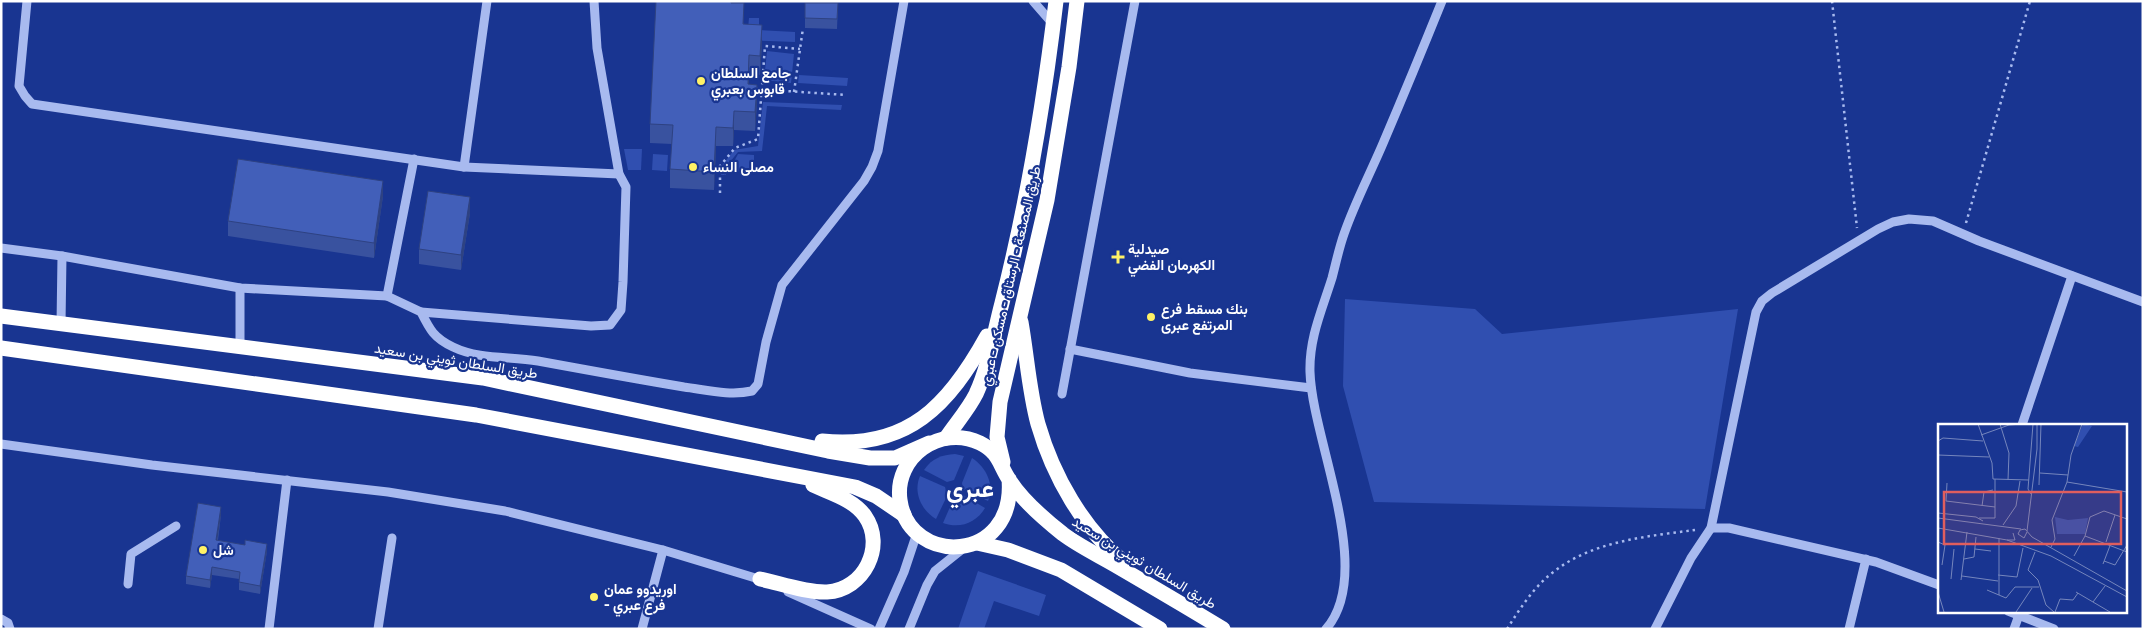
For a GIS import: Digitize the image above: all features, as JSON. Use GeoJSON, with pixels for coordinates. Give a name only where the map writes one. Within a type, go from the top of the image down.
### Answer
{"type":"FeatureCollection","features":[{"type":"Feature","properties":{"kind":"highway","name":"طريق المصنعة - الرستاق - مسكن - عبري"},"geometry":{"type":"LineString","coordinates":[[946,438],[962,418],[976,393],[1000,310],[1033,152],[1056,1]]}},
{"type":"Feature","properties":{"kind":"highway","name":"طريق المصنعة - الرستاق - مسكن - عبري"},"geometry":{"type":"LineString","coordinates":[[1007,474],[997,437],[998,416],[1003,385],[1048,192],[1069,67],[1077,1]]}},
{"type":"Feature","properties":{"kind":"highway"},"geometry":{"type":"LineString","coordinates":[[755,435],[840,443],[878,439],[895,433],[932,412],[956,387],[977,354],[1000,310]]}},
{"type":"Feature","properties":{"kind":"highway","name":"طريق السلطان ثويني بن سعيد"},"geometry":{"type":"LineString","coordinates":[[1,316],[483,378],[828,451],[870,458],[895,458],[929,443]]}},
{"type":"Feature","properties":{"kind":"highway"},"geometry":{"type":"LineString","coordinates":[[1020,316],[1038,423],[1043,441],[1064,486],[1083,518],[1108,547],[1174,599]]}},
{"type":"Feature","properties":{"kind":"highway"},"geometry":{"type":"LineString","coordinates":[[1,348],[476,415],[855,487],[876,496],[904,515]]}},
{"type":"Feature","properties":{"kind":"highway"},"geometry":{"type":"LineString","coordinates":[[971,545],[990,535],[1001,523],[1009,502],[1007,474],[995,454],[980,443],[964,438],[946,438],[929,443],[908,462],[902,474],[899,488],[900,502],[904,515],[916,532],[939,545],[952,547],[971,545],[1008,550],[1061,570],[1160,629]]}},
{"type":"Feature","properties":{"kind":"highway","name":"طريق السلطان ثويني بن سعيد"},"geometry":{"type":"LineString","coordinates":[[1007,474],[1031,507],[1064,535],[1223,629]]}},
{"type":"Feature","properties":{"kind":"highway"},"geometry":{"type":"LineString","coordinates":[[760,579],[827,592],[841,589],[855,582],[865,571],[872,557],[871,528],[860,510],[842,498],[791,475]]}},
{"type":"Feature","properties":{"kind":"street"},"geometry":{"type":"LineString","coordinates":[[27,1],[19,86],[32,104],[464,167],[619,174]]}},
{"type":"Feature","properties":{"kind":"street"},"geometry":{"type":"LineString","coordinates":[[464,167],[487,1]]}},
{"type":"Feature","properties":{"kind":"street"},"geometry":{"type":"LineString","coordinates":[[1,248],[62,256],[240,288],[387,296],[421,312],[583,326],[610,325],[621,310],[626,187],[619,174],[597,48],[594,1]]}},
{"type":"Feature","properties":{"kind":"street"},"geometry":{"type":"LineString","coordinates":[[421,312],[432,334],[453,348],[496,358],[539,361],[632,379],[726,393],[752,391],[758,384],[768,334],[782,285],[864,182],[878,152],[904,1]]}},
{"type":"Feature","properties":{"kind":"street"},"geometry":{"type":"LineString","coordinates":[[1033,1],[1053,24]]}},
{"type":"Feature","properties":{"kind":"street"},"geometry":{"type":"LineString","coordinates":[[1062,394],[1135,1]]}},
{"type":"Feature","properties":{"kind":"street"},"geometry":{"type":"LineString","coordinates":[[1326,629],[1339,604],[1342,592],[1345,554],[1341,524],[1311,388],[1310,363],[1314,329],[1333,274],[1342,239],[1442,1]]}},
{"type":"Feature","properties":{"kind":"street"},"geometry":{"type":"LineString","coordinates":[[387,296],[414,159]]}},
{"type":"Feature","properties":{"kind":"street"},"geometry":{"type":"LineString","coordinates":[[1655,629],[1691,558],[1711,528],[1756,312],[1762,302],[1772,293],[1893,222],[1910,219],[1933,221],[2143,302]]}},
{"type":"Feature","properties":{"kind":"street"},"geometry":{"type":"LineString","coordinates":[[61,324],[62,256]]}},
{"type":"Feature","properties":{"kind":"street"},"geometry":{"type":"LineString","coordinates":[[2022,424],[2072,276]]}},
{"type":"Feature","properties":{"kind":"street"},"geometry":{"type":"LineString","coordinates":[[240,288],[240,347]]}},
{"type":"Feature","properties":{"kind":"street"},"geometry":{"type":"LineString","coordinates":[[1070,349],[1190,373],[1311,388]]}},
{"type":"Feature","properties":{"kind":"street"},"geometry":{"type":"LineString","coordinates":[[1,353],[40,354]]}},
{"type":"Feature","properties":{"kind":"street"},"geometry":{"type":"LineString","coordinates":[[1,444],[152,465],[388,492],[505,510],[663,550],[760,579],[871,629]]}},
{"type":"Feature","properties":{"kind":"street"},"geometry":{"type":"LineString","coordinates":[[269,629],[287,480]]}},
{"type":"Feature","properties":{"kind":"street"},"geometry":{"type":"LineString","coordinates":[[128,584],[131,554],[176,526]]}},
{"type":"Feature","properties":{"kind":"street"},"geometry":{"type":"LineString","coordinates":[[1711,528],[1729,528],[1866,559],[1938,585]]}},
{"type":"Feature","properties":{"kind":"street"},"geometry":{"type":"LineString","coordinates":[[879,629],[904,572],[916,532]]}},
{"type":"Feature","properties":{"kind":"street"},"geometry":{"type":"LineString","coordinates":[[378,629],[392,538]]}},
{"type":"Feature","properties":{"kind":"street"},"geometry":{"type":"LineString","coordinates":[[909,629],[927,584],[936,571],[971,545]]}},
{"type":"Feature","properties":{"kind":"street"},"geometry":{"type":"LineString","coordinates":[[642,629],[663,550]]}},
{"type":"Feature","properties":{"kind":"street"},"geometry":{"type":"LineString","coordinates":[[1848,629],[1866,559]]}},
{"type":"Feature","properties":{"kind":"street"},"geometry":{"type":"LineString","coordinates":[[2011,612],[2054,629]]}},
{"type":"Feature","properties":{"kind":"street"},"geometry":{"type":"LineString","coordinates":[[2014,629],[2019,615]]}},
{"type":"Feature","properties":{"kind":"street"},"geometry":{"type":"LineString","coordinates":[[1,619],[8,623],[10,629]]}},
{"type":"Feature","properties":{"kind":"path"},"geometry":{"type":"LineString","coordinates":[[1832,1],[1859,241]]}},
{"type":"Feature","properties":{"kind":"path"},"geometry":{"type":"LineString","coordinates":[[1963,234],[2030,1]]}},
{"type":"Feature","properties":{"kind":"path"},"geometry":{"type":"LineString","coordinates":[[794,92],[803,28]]}},
{"type":"Feature","properties":{"kind":"path"},"geometry":{"type":"LineString","coordinates":[[720,193],[720,166],[735,148],[758,139],[765,46],[800,49]]}},
{"type":"Feature","properties":{"kind":"path"},"geometry":{"type":"LineString","coordinates":[[748,88],[846,95]]}},
{"type":"Feature","properties":{"kind":"path"},"geometry":{"type":"LineString","coordinates":[[1507,629],[1527,599],[1546,578],[1573,560],[1630,539],[1711,528]]}},
{"type":"Feature","properties":{"kind":"shaded area"},"geometry":{"type":"Polygon","coordinates":[[[749,18],[759,18],[759,30],[795,32],[795,42],[747,40],[749,18]]]}},
{"type":"Feature","properties":{"kind":"shaded area"},"geometry":{"type":"Polygon","coordinates":[[[767,51],[794,54],[791,83],[764,80],[767,51]]]}},
{"type":"Feature","properties":{"kind":"shaded area"},"geometry":{"type":"Polygon","coordinates":[[[799,75],[848,78],[847,86],[798,83],[799,75]]]}},
{"type":"Feature","properties":{"kind":"shaded area"},"geometry":{"type":"Polygon","coordinates":[[[763,102],[842,105],[841,110],[767,106],[762,151],[738,152],[726,167],[726,175],[721,175],[721,167],[734,150],[758,146],[763,102]]]}},
{"type":"Feature","properties":{"kind":"shaded area"},"geometry":{"type":"Polygon","coordinates":[[[624,149],[642,149],[641,170],[628,170],[624,149]]]}},
{"type":"Feature","properties":{"kind":"shaded area"},"geometry":{"type":"Polygon","coordinates":[[[653,154],[668,155],[667,171],[652,170],[653,154]]]}},
{"type":"Feature","properties":{"kind":"shaded area"},"geometry":{"type":"Polygon","coordinates":[[[738,154],[754,155],[754,172],[729,171],[738,154]]]}},
{"type":"Feature","properties":{"kind":"shaded area"},"geometry":{"type":"Polygon","coordinates":[[[1345,299],[1475,309],[1502,334],[1738,309],[1705,509],[1374,502],[1343,386],[1345,299]]]}},
{"type":"Feature","properties":{"kind":"shaded area"},"geometry":{"type":"Polygon","coordinates":[[[955,454],[964,456],[954,480],[947,482],[924,470],[938,458],[955,454]]]}},
{"type":"Feature","properties":{"kind":"shaded area"},"geometry":{"type":"Polygon","coordinates":[[[972,458],[981,466],[988,477],[990,495],[988,501],[963,489],[962,483],[972,458]]]}},
{"type":"Feature","properties":{"kind":"shaded area"},"geometry":{"type":"Polygon","coordinates":[[[920,476],[945,487],[947,496],[936,519],[922,506],[917,488],[920,476]]]}},
{"type":"Feature","properties":{"kind":"shaded area"},"geometry":{"type":"Polygon","coordinates":[[[963,495],[985,508],[977,518],[967,523],[949,525],[943,523],[954,498],[963,495]]]}},
{"type":"Feature","properties":{"kind":"shaded area"},"geometry":{"type":"Polygon","coordinates":[[[978,571],[1046,595],[1039,616],[994,601],[984,629],[958,629],[978,571]]]}},
{"type":"Feature","properties":{"kind":"building","name":"جامع السلطان قابوس بعبري"},"geometry":{"type":"Polygon","coordinates":[[[656,1],[731,1],[731,3],[744,3],[743,24],[762,25],[760,56],[749,55],[748,84],[757,85],[755,112],[734,111],[733,128],[716,127],[714,172],[670,169],[673,125],[650,124],[656,1]]]}},
{"type":"Feature","properties":{"kind":"building"},"geometry":{"type":"Polygon","coordinates":[[[805,3],[838,3],[837,19],[805,18],[805,3]]]}},
{"type":"Feature","properties":{"kind":"building"},"geometry":{"type":"Polygon","coordinates":[[[238,159],[383,181],[374,243],[228,221],[238,159]]]}},
{"type":"Feature","properties":{"kind":"building"},"geometry":{"type":"Polygon","coordinates":[[[428,191],[470,197],[461,255],[419,249],[428,191]]]}},
{"type":"Feature","properties":{"kind":"building"},"geometry":{"type":"Polygon","coordinates":[[[198,503],[221,507],[216,540],[245,545],[245,540],[267,544],[260,586],[239,582],[240,572],[212,567],[210,580],[186,576],[198,503]]]}},
{"type":"Feature","properties":{"kind":"place","name":"جامع السلطان قابوس بعبري"},"geometry":{"type":"Point","coordinates":[701,81]}},
{"type":"Feature","properties":{"kind":"place","name":"مصلى النساء"},"geometry":{"type":"Point","coordinates":[693,167]}},
{"type":"Feature","properties":{"kind":"place","name":"صيدلية الكهرمان الفضي"},"geometry":{"type":"Point","coordinates":[1118,257]}},
{"type":"Feature","properties":{"kind":"place","name":"بنك مسقط فرع المرتفع عبرى"},"geometry":{"type":"Point","coordinates":[1151,317]}},
{"type":"Feature","properties":{"kind":"place","name":"شل"},"geometry":{"type":"Point","coordinates":[203,550]}},
{"type":"Feature","properties":{"kind":"place","name":"اوريدوو عمان - فرع عبري"},"geometry":{"type":"Point","coordinates":[594,597]}},
{"type":"Feature","properties":{"kind":"district","name":"عبري"},"geometry":{"type":"Point","coordinates":[970,489]}}]}
